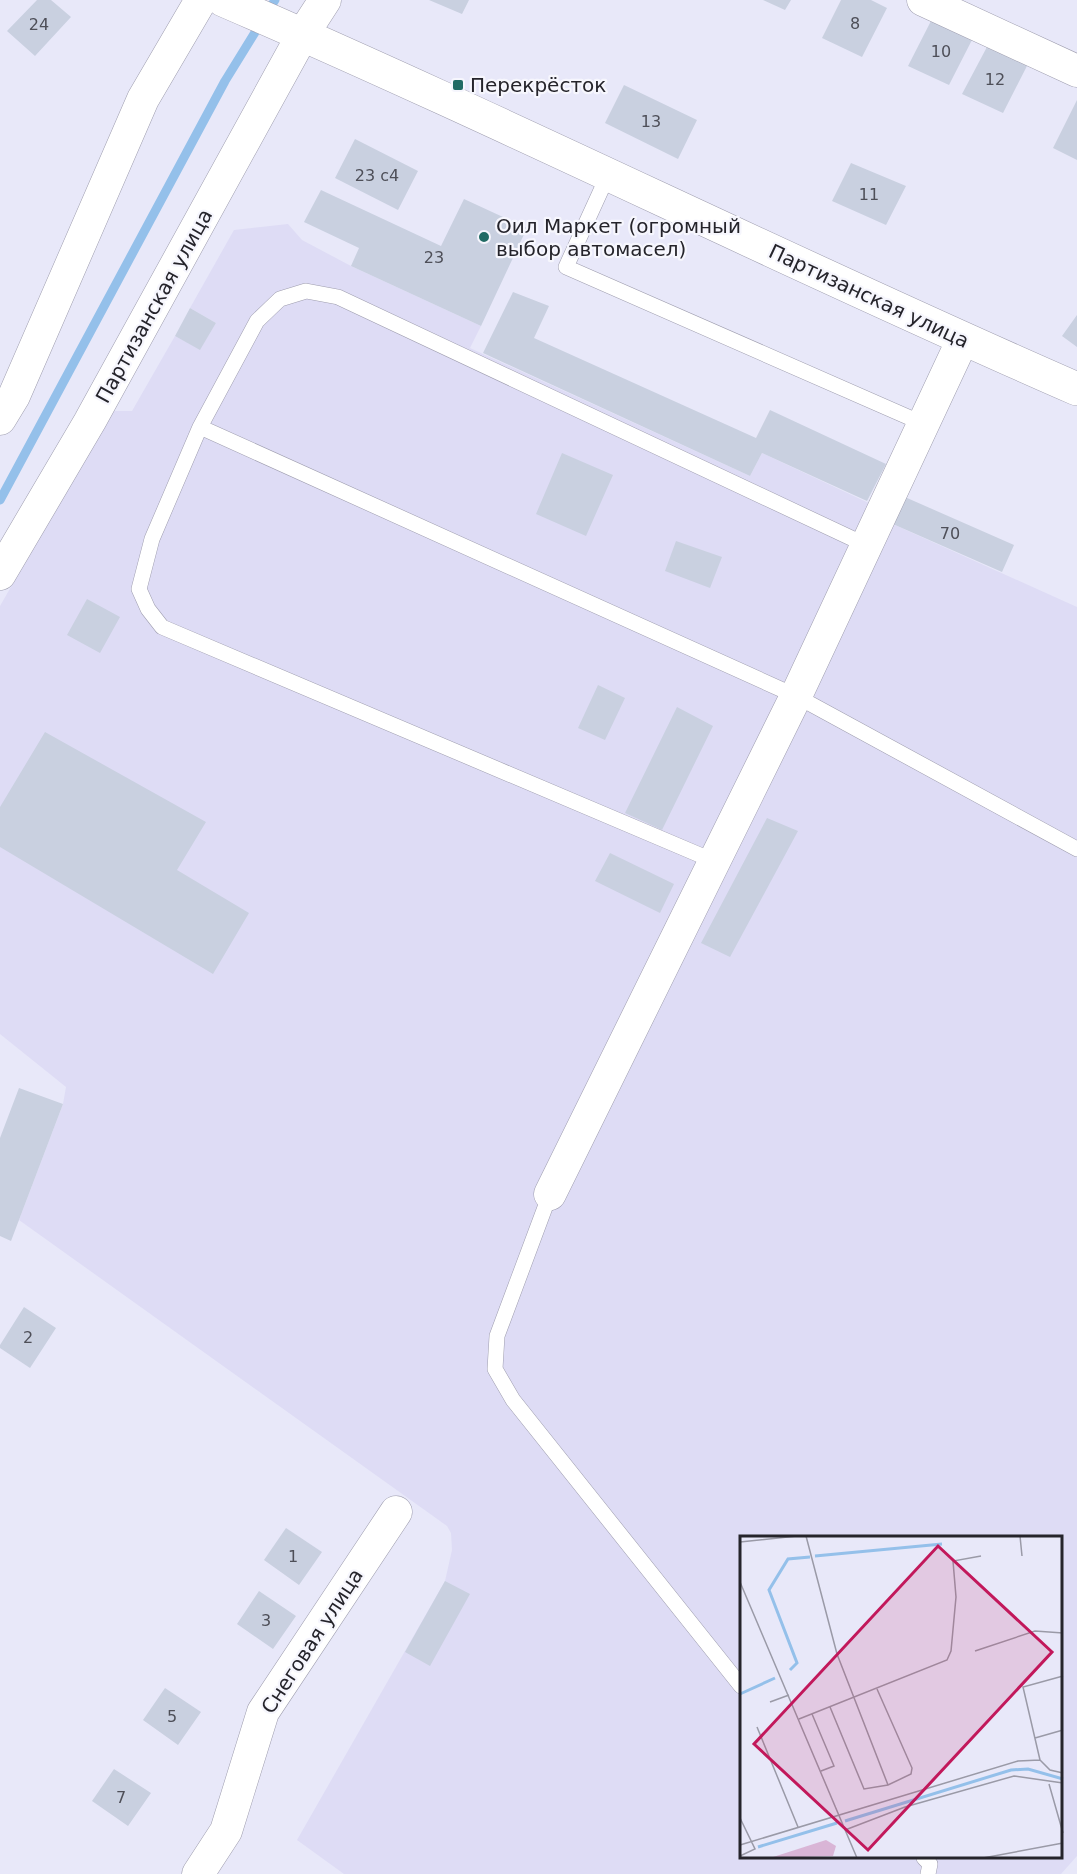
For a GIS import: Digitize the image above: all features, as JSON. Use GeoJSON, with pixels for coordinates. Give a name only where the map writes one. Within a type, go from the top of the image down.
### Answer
{"type":"FeatureCollection","features":[{"type":"Feature","properties":{"kind":"highway","name":"Партизанская улица"},"geometry":{"type":"LineString","coordinates":[[223,0],[1077,389]]}},
{"type":"Feature","properties":{"kind":"street"},"geometry":{"type":"LineString","coordinates":[[0,419],[14,396],[143,99],[201,0]]}},
{"type":"Feature","properties":{"kind":"street","name":"Партизанская улица"},"geometry":{"type":"LineString","coordinates":[[0,574],[90,421],[294,31],[325,0]]}},
{"type":"Feature","properties":{"kind":"street"},"geometry":{"type":"LineString","coordinates":[[923,0],[1077,71]]}},
{"type":"Feature","properties":{"kind":"street"},"geometry":{"type":"LineString","coordinates":[[550,1194],[796,696],[963,339]]}},
{"type":"Feature","properties":{"kind":"street","name":"Снеговая улица"},"geometry":{"type":"LineString","coordinates":[[198,1874],[226,1831],[263,1712],[396,1512]]}},
{"type":"Feature","properties":{"kind":"lane"},"geometry":{"type":"LineString","coordinates":[[608,175],[566,267],[924,424]]}},
{"type":"Feature","properties":{"kind":"lane"},"geometry":{"type":"LineString","coordinates":[[714,861],[162,627],[148,609],[139,589],[152,539],[200,427],[257,321],[279,299],[306,291],[338,297],[866,544]]}},
{"type":"Feature","properties":{"kind":"lane"},"geometry":{"type":"LineString","coordinates":[[200,427],[796,696],[1077,849]]}},
{"type":"Feature","properties":{"kind":"lane"},"geometry":{"type":"LineString","coordinates":[[550,1194],[497,1336],[495,1369],[513,1400],[740,1685]]}},
{"type":"Feature","properties":{"kind":"lane"},"geometry":{"type":"LineString","coordinates":[[926,1859],[930,1864],[928,1874]]}},
{"type":"Feature","properties":{"kind":"shaded area"},"geometry":{"type":"Polygon","coordinates":[[[288,224],[302,240],[351,266],[481,326],[470,348],[750,476],[762,453],[890,513],[886,521],[1077,607],[1077,1856],[1061,1874],[344,1874],[297,1840],[445,1581],[452,1550],[451,1533],[447,1526],[19,1220],[63,1104],[66,1087],[0,1034],[0,606],[112,411],[132,411],[175,336],[200,349],[216,323],[190,308],[234,230],[288,224]]]}},
{"type":"Feature","properties":{"kind":"building"},"geometry":{"type":"Polygon","coordinates":[[[37,0],[51,0],[71,17],[35,56],[7,31],[37,0]]]}},
{"type":"Feature","properties":{"kind":"building"},"geometry":{"type":"Polygon","coordinates":[[[429,0],[469,0],[462,14],[429,0]]]}},
{"type":"Feature","properties":{"kind":"building"},"geometry":{"type":"Polygon","coordinates":[[[763,0],[791,0],[785,10],[763,0]]]}},
{"type":"Feature","properties":{"kind":"building"},"geometry":{"type":"Polygon","coordinates":[[[841,0],[871,0],[887,8],[862,57],[822,38],[841,0]]]}},
{"type":"Feature","properties":{"kind":"building"},"geometry":{"type":"Polygon","coordinates":[[[933,17],[974,36],[949,85],[908,66],[933,17]]]}},
{"type":"Feature","properties":{"kind":"building"},"geometry":{"type":"Polygon","coordinates":[[[988,45],[1028,64],[1003,113],[962,94],[988,45]]]}},
{"type":"Feature","properties":{"kind":"building"},"geometry":{"type":"Polygon","coordinates":[[[624,85],[697,120],[678,159],[605,123],[624,85]]]}},
{"type":"Feature","properties":{"kind":"building"},"geometry":{"type":"Polygon","coordinates":[[[1077,100],[1077,160],[1053,148],[1077,100]]]}},
{"type":"Feature","properties":{"kind":"building"},"geometry":{"type":"Polygon","coordinates":[[[355,139],[418,171],[398,210],[335,178],[355,139]]]}},
{"type":"Feature","properties":{"kind":"building"},"geometry":{"type":"Polygon","coordinates":[[[851,163],[906,186],[886,225],[832,201],[851,163]]]}},
{"type":"Feature","properties":{"kind":"building"},"geometry":{"type":"Polygon","coordinates":[[[321,190],[441,246],[464,199],[527,228],[481,326],[351,266],[359,248],[304,222],[321,190]]]}},
{"type":"Feature","properties":{"kind":"building"},"geometry":{"type":"Polygon","coordinates":[[[513,292],[549,306],[534,338],[756,438],[770,410],[886,464],[867,501],[762,453],[750,476],[483,353],[513,292]]]}},
{"type":"Feature","properties":{"kind":"building"},"geometry":{"type":"Polygon","coordinates":[[[190,308],[216,323],[200,350],[175,336],[190,308]]]}},
{"type":"Feature","properties":{"kind":"building"},"geometry":{"type":"Polygon","coordinates":[[[1077,315],[1077,347],[1062,336],[1077,315]]]}},
{"type":"Feature","properties":{"kind":"building"},"geometry":{"type":"Polygon","coordinates":[[[562,453],[613,475],[586,536],[536,514],[562,453]]]}},
{"type":"Feature","properties":{"kind":"building"},"geometry":{"type":"Polygon","coordinates":[[[898,494],[1014,545],[1002,572],[886,521],[898,494]]]}},
{"type":"Feature","properties":{"kind":"building"},"geometry":{"type":"Polygon","coordinates":[[[676,541],[722,557],[710,588],[665,571],[676,541]]]}},
{"type":"Feature","properties":{"kind":"building"},"geometry":{"type":"Polygon","coordinates":[[[87,599],[120,617],[100,653],[67,635],[87,599]]]}},
{"type":"Feature","properties":{"kind":"building"},"geometry":{"type":"Polygon","coordinates":[[[598,685],[625,698],[605,740],[578,728],[598,685]]]}},
{"type":"Feature","properties":{"kind":"building"},"geometry":{"type":"Polygon","coordinates":[[[677,707],[713,726],[662,830],[625,813],[677,707]]]}},
{"type":"Feature","properties":{"kind":"building"},"geometry":{"type":"Polygon","coordinates":[[[45,732],[206,822],[177,870],[249,913],[213,974],[0,847],[0,807],[45,732]]]}},
{"type":"Feature","properties":{"kind":"building"},"geometry":{"type":"Polygon","coordinates":[[[767,818],[798,831],[730,957],[701,943],[767,818]]]}},
{"type":"Feature","properties":{"kind":"building"},"geometry":{"type":"Polygon","coordinates":[[[610,853],[674,884],[660,913],[595,881],[610,853]]]}},
{"type":"Feature","properties":{"kind":"building"},"geometry":{"type":"Polygon","coordinates":[[[19,1088],[63,1104],[11,1241],[0,1236],[0,1138],[19,1088]]]}},
{"type":"Feature","properties":{"kind":"building"},"geometry":{"type":"Polygon","coordinates":[[[24,1307],[56,1328],[30,1368],[0,1348],[24,1307]]]}},
{"type":"Feature","properties":{"kind":"building"},"geometry":{"type":"Polygon","coordinates":[[[286,1528],[322,1552],[299,1585],[264,1560],[286,1528]]]}},
{"type":"Feature","properties":{"kind":"building"},"geometry":{"type":"Polygon","coordinates":[[[445,1581],[470,1594],[430,1666],[405,1652],[445,1581]]]}},
{"type":"Feature","properties":{"kind":"building"},"geometry":{"type":"Polygon","coordinates":[[[259,1591],[296,1616],[273,1649],[237,1624],[259,1591]]]}},
{"type":"Feature","properties":{"kind":"building"},"geometry":{"type":"Polygon","coordinates":[[[165,1688],[201,1712],[178,1745],[143,1720],[165,1688]]]}},
{"type":"Feature","properties":{"kind":"building"},"geometry":{"type":"Polygon","coordinates":[[[114,1769],[151,1793],[128,1826],[92,1801],[114,1769]]]}},
{"type":"Feature","properties":{"kind":"waterway"},"geometry":{"type":"LineString","coordinates":[[0,500],[225,81],[275,0]]}},
{"type":"Feature","properties":{"kind":"place","name":"Перекрёсток"},"geometry":{"type":"Point","coordinates":[458,85]}},
{"type":"Feature","properties":{"kind":"place","name":"Оил Маркет (огромный выбор автомасел)"},"geometry":{"type":"Point","coordinates":[484,237]}}]}
